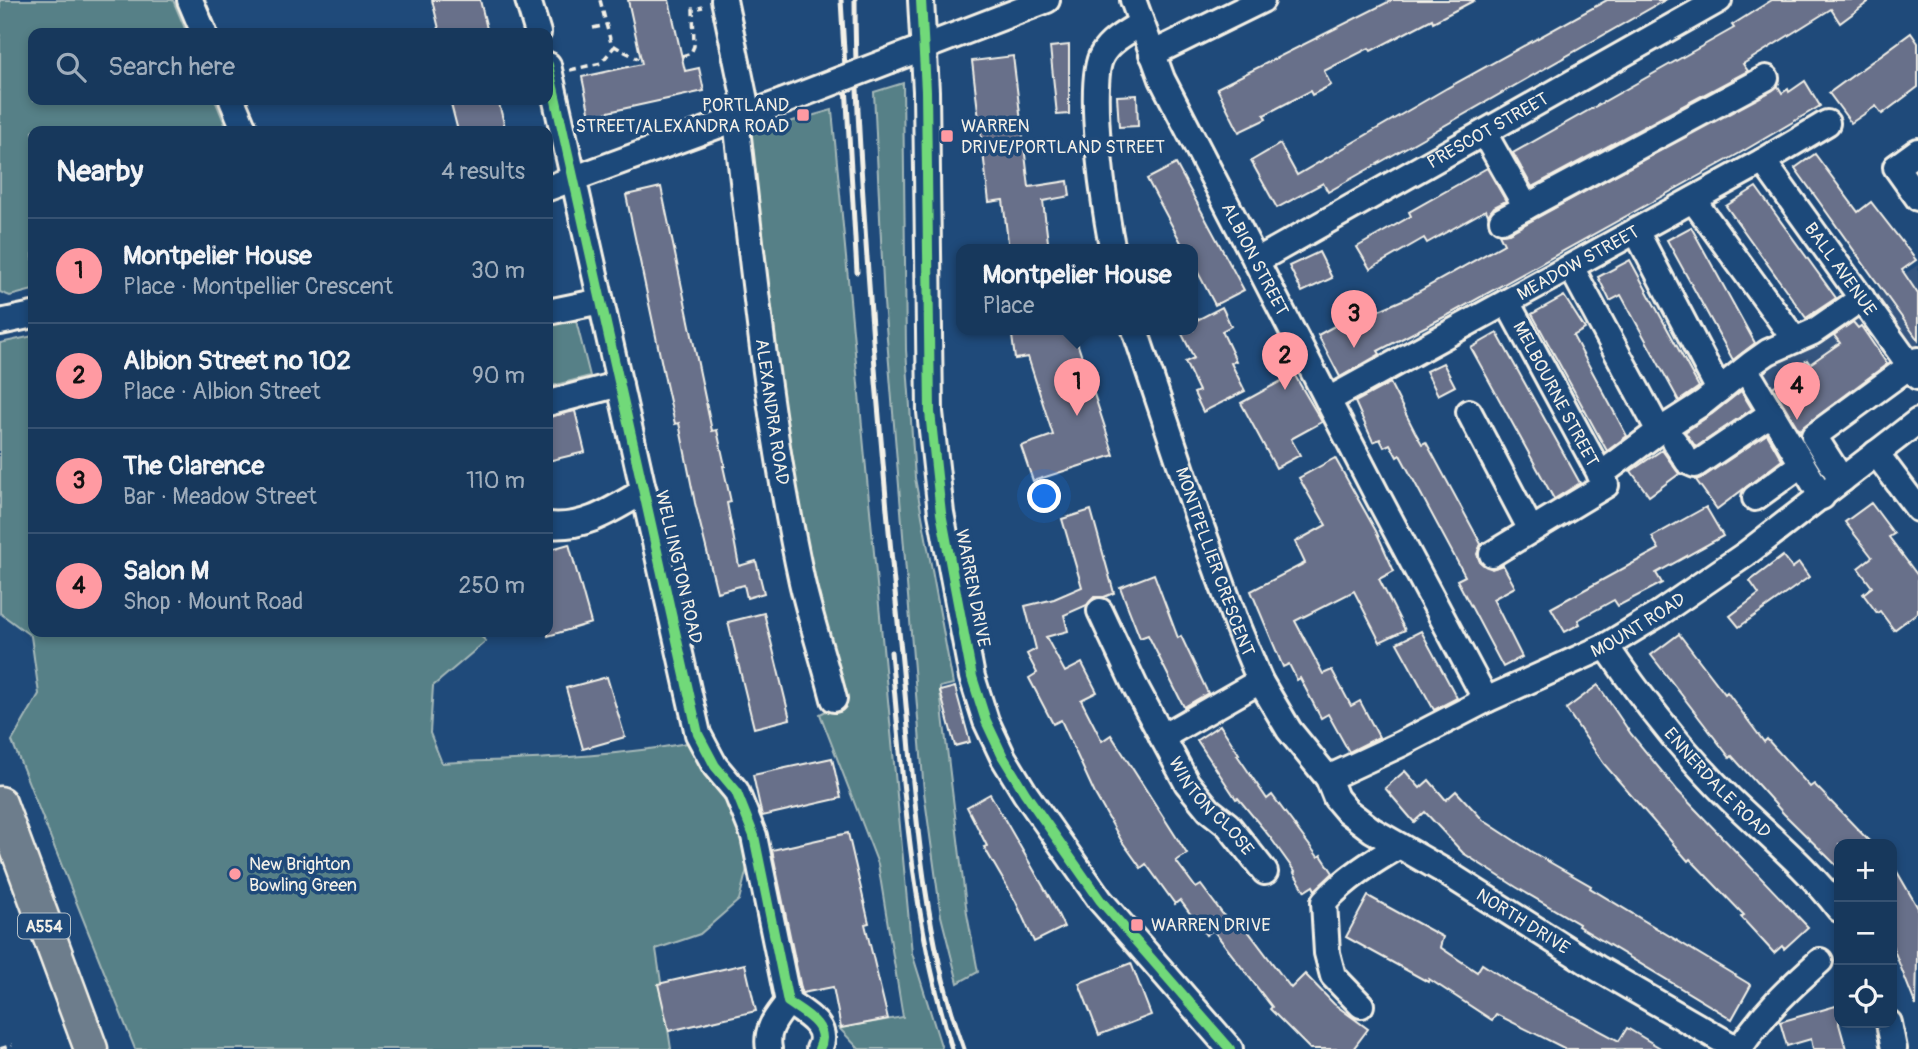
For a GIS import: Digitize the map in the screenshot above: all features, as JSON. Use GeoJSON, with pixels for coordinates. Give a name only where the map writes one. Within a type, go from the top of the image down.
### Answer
{"type":"FeatureCollection","features":[{"type":"Feature","properties":{"kind":"main road","name":"A554"},"geometry":{"type":"LineString","coordinates":[[0,803],[91,1049]]}},
{"type":"Feature","properties":{"kind":"street"},"geometry":{"type":"LineString","coordinates":[[190,0],[202,28]]}},
{"type":"Feature","properties":{"kind":"street"},"geometry":{"type":"LineString","coordinates":[[528,0],[536,28]]}},
{"type":"Feature","properties":{"kind":"street","name":"WARREN DRIVE"},"geometry":{"type":"LineString","coordinates":[[921,0],[930,412],[941,513],[972,677],[986,721],[1003,757],[1025,793],[1100,900],[1230,1049]]}},
{"type":"Feature","properties":{"kind":"street"},"geometry":{"type":"LineString","coordinates":[[561,184],[924,49],[1047,0]]}},
{"type":"Feature","properties":{"kind":"street","name":"ALBION STREET"},"geometry":{"type":"LineString","coordinates":[[1133,0],[1162,79],[1486,700]]}},
{"type":"Feature","properties":{"kind":"street"},"geometry":{"type":"LineString","coordinates":[[1152,54],[1262,0]]}},
{"type":"Feature","properties":{"kind":"street","name":"PRESCOT STREET"},"geometry":{"type":"LineString","coordinates":[[1256,261],[1719,0]]}},
{"type":"Feature","properties":{"kind":"street","name":"ALEXANDRA ROAD"},"geometry":{"type":"LineString","coordinates":[[714,3],[742,117],[762,349],[783,477],[803,582],[834,699]]}},
{"type":"Feature","properties":{"kind":"street"},"geometry":{"type":"LineString","coordinates":[[1112,244],[1096,125],[1095,85],[1102,55],[1120,36],[1140,24]]}},
{"type":"Feature","properties":{"kind":"street","name":"WELLINGTON ROAD"},"geometry":{"type":"LineString","coordinates":[[554,68],[561,184],[601,302],[698,734],[715,766],[736,791],[754,836],[788,1002]]}},
{"type":"Feature","properties":{"kind":"street"},"geometry":{"type":"LineString","coordinates":[[1502,220],[1766,78]]}},
{"type":"Feature","properties":{"kind":"street"},"geometry":{"type":"LineString","coordinates":[[234,105],[243,126]]}},
{"type":"Feature","properties":{"kind":"street","name":"MEADOW STREET"},"geometry":{"type":"LineString","coordinates":[[1328,400],[1693,200],[1827,123]]}},
{"type":"Feature","properties":{"kind":"street"},"geometry":{"type":"LineString","coordinates":[[1484,133],[1526,207]]}},
{"type":"Feature","properties":{"kind":"street"},"geometry":{"type":"LineString","coordinates":[[1918,151],[1896,167],[1918,198]]}},
{"type":"Feature","properties":{"kind":"street","name":"BALL AVENUE"},"geometry":{"type":"LineString","coordinates":[[1763,161],[1915,368]]}},
{"type":"Feature","properties":{"kind":"street"},"geometry":{"type":"LineString","coordinates":[[1693,200],[1795,340]]}},
{"type":"Feature","properties":{"kind":"street"},"geometry":{"type":"LineString","coordinates":[[1636,231],[1719,390]]}},
{"type":"Feature","properties":{"kind":"street"},"geometry":{"type":"LineString","coordinates":[[1571,267],[1666,436],[1688,462],[1695,465],[1772,413]]}},
{"type":"Feature","properties":{"kind":"street"},"geometry":{"type":"LineString","coordinates":[[1492,554],[1666,436],[1768,352],[1813,332],[1862,298]]}},
{"type":"Feature","properties":{"kind":"street"},"geometry":{"type":"LineString","coordinates":[[553,311],[601,302]]}},
{"type":"Feature","properties":{"kind":"street","name":"MELBOURNE STREET"},"geometry":{"type":"LineString","coordinates":[[1507,302],[1603,480]]}},
{"type":"Feature","properties":{"kind":"street"},"geometry":{"type":"LineString","coordinates":[[0,322],[28,316]]}},
{"type":"Feature","properties":{"kind":"street","name":"MONTPELLIER CRESCENT"},"geometry":{"type":"LineString","coordinates":[[1137,335],[1198,518],[1260,681],[1289,730],[1328,778]]}},
{"type":"Feature","properties":{"kind":"street"},"geometry":{"type":"LineString","coordinates":[[1842,480],[1814,436],[1915,368]]}},
{"type":"Feature","properties":{"kind":"street"},"geometry":{"type":"LineString","coordinates":[[1752,380],[1822,497]]}},
{"type":"Feature","properties":{"kind":"street"},"geometry":{"type":"LineString","coordinates":[[553,402],[620,384]]}},
{"type":"Feature","properties":{"kind":"street"},"geometry":{"type":"LineString","coordinates":[[1469,412],[1531,530]]}},
{"type":"Feature","properties":{"kind":"street","name":"MOUNT ROAD"},"geometry":{"type":"LineString","coordinates":[[1328,778],[1486,700],[1606,646],[1668,607],[1822,497],[1918,421]]}},
{"type":"Feature","properties":{"kind":"street"},"geometry":{"type":"LineString","coordinates":[[1876,453],[1918,509]]}},
{"type":"Feature","properties":{"kind":"street"},"geometry":{"type":"LineString","coordinates":[[1755,498],[1802,464]]}},
{"type":"Feature","properties":{"kind":"street"},"geometry":{"type":"LineString","coordinates":[[553,525],[596,519],[644,491]]}},
{"type":"Feature","properties":{"kind":"street","name":"WINTON CLOSE"},"geometry":{"type":"LineString","coordinates":[[1100,611],[1135,686],[1187,783],[1209,810],[1228,825],[1265,872]]}},
{"type":"Feature","properties":{"kind":"street","name":"ENNERDALE ROAD"},"geometry":{"type":"LineString","coordinates":[[1606,646],[1642,698],[1682,748],[1821,886],[1834,903]]}},
{"type":"Feature","properties":{"kind":"street","name":"WINTON CLOSE"},"geometry":{"type":"LineString","coordinates":[[1162,737],[1260,681]]}},
{"type":"Feature","properties":{"kind":"street","name":"NORTH DRIVE"},"geometry":{"type":"LineString","coordinates":[[1328,778],[1336,798],[1347,811],[1372,830],[1442,870],[1597,968],[1738,1049]]}},
{"type":"Feature","properties":{"kind":"street"},"geometry":{"type":"LineString","coordinates":[[1361,1005],[1334,976],[1327,953],[1324,902],[1336,888],[1365,866],[1399,846]]}},
{"type":"Feature","properties":{"kind":"street"},"geometry":{"type":"LineString","coordinates":[[1738,1049],[1777,999],[1819,961]]}},
{"type":"Feature","properties":{"kind":"street"},"geometry":{"type":"LineString","coordinates":[[769,1049],[767,1037],[775,1019],[788,1002],[814,1019],[822,1034],[819,1049]]}},
{"type":"Feature","properties":{"kind":"street"},"geometry":{"type":"LineString","coordinates":[[1890,1028],[1894,1049]]}},
{"type":"Feature","properties":{"kind":"path"},"geometry":{"type":"LineString","coordinates":[[600,0],[614,47]]}},
{"type":"Feature","properties":{"kind":"path"},"geometry":{"type":"LineString","coordinates":[[682,56],[691,53],[694,46],[694,9],[714,3]]}},
{"type":"Feature","properties":{"kind":"path"},"geometry":{"type":"LineString","coordinates":[[593,28],[607,25]]}},
{"type":"Feature","properties":{"kind":"path"},"geometry":{"type":"LineString","coordinates":[[614,47],[624,49],[638,59]]}},
{"type":"Feature","properties":{"kind":"path"},"geometry":{"type":"LineString","coordinates":[[554,68],[601,63],[614,47]]}},
{"type":"Feature","properties":{"kind":"path"},"geometry":{"type":"LineString","coordinates":[[0,1049],[11,1042]]}},
{"type":"Feature","properties":{"kind":"shaded area"},"geometry":{"type":"Polygon","coordinates":[[[1918,265],[1918,346],[1794,438],[1751,369],[1802,343],[1918,265]]]}},
{"type":"Feature","properties":{"kind":"green space"},"geometry":{"type":"Polygon","coordinates":[[[0,0],[173,0],[185,28],[28,28],[28,105],[217,105],[226,126],[28,126],[28,291],[10,296],[0,292],[0,0]]]}},
{"type":"Feature","properties":{"kind":"green space"},"geometry":{"type":"Polygon","coordinates":[[[903,83],[906,350],[915,478],[953,684],[940,687],[940,691],[967,914],[978,972],[958,983],[941,916],[924,792],[884,302],[874,92],[903,83]]]}},
{"type":"Feature","properties":{"kind":"green space"},"geometry":{"type":"Polygon","coordinates":[[[832,110],[912,953],[942,1049],[859,1049],[839,1028],[903,1017],[878,864],[820,714],[842,703],[819,621],[775,357],[750,133],[832,110]]]}},
{"type":"Feature","properties":{"kind":"green space"},"geometry":{"type":"Polygon","coordinates":[[[574,313],[590,376],[553,386],[553,319],[574,313]]]}},
{"type":"Feature","properties":{"kind":"green space"},"geometry":{"type":"Polygon","coordinates":[[[28,337],[28,634],[0,613],[0,343],[28,337]]]}},
{"type":"Feature","properties":{"kind":"green space"},"geometry":{"type":"Polygon","coordinates":[[[31,637],[482,637],[486,641],[433,686],[430,733],[442,763],[596,755],[687,743],[721,788],[741,822],[749,861],[739,900],[700,934],[656,949],[671,1049],[135,1049],[12,741],[39,694],[31,637]]]}},
{"type":"Feature","properties":{"kind":"building"},"geometry":{"type":"Polygon","coordinates":[[[432,0],[480,0],[487,28],[439,28],[432,0]]]}},
{"type":"Feature","properties":{"kind":"building"},"geometry":{"type":"Polygon","coordinates":[[[628,0],[669,0],[685,71],[699,68],[704,91],[590,116],[582,77],[642,64],[628,0]]]}},
{"type":"Feature","properties":{"kind":"building"},"geometry":{"type":"Polygon","coordinates":[[[1392,0],[1475,0],[1324,71],[1331,85],[1312,95],[1310,91],[1264,115],[1266,119],[1239,132],[1217,88],[1392,0]]]}},
{"type":"Feature","properties":{"kind":"building"},"geometry":{"type":"Polygon","coordinates":[[[1607,0],[1665,0],[1328,192],[1323,183],[1277,208],[1251,161],[1280,144],[1297,175],[1607,0]]]}},
{"type":"Feature","properties":{"kind":"building"},"geometry":{"type":"Polygon","coordinates":[[[1772,0],[1871,0],[1840,23],[1831,9],[1743,64],[1748,71],[1532,187],[1513,153],[1734,28],[1732,25],[1772,0]]]}},
{"type":"Feature","properties":{"kind":"building"},"geometry":{"type":"Polygon","coordinates":[[[1911,33],[1918,43],[1918,87],[1882,114],[1876,106],[1851,123],[1829,93],[1911,33]]]}},
{"type":"Feature","properties":{"kind":"building"},"geometry":{"type":"Polygon","coordinates":[[[1069,45],[1069,114],[1057,115],[1050,47],[1069,45]]]}},
{"type":"Feature","properties":{"kind":"building"},"geometry":{"type":"Polygon","coordinates":[[[1013,56],[1029,187],[1068,181],[1070,196],[1043,201],[1048,244],[1008,244],[1003,200],[989,202],[972,61],[1013,56]]]}},
{"type":"Feature","properties":{"kind":"building"},"geometry":{"type":"Polygon","coordinates":[[[1805,81],[1820,106],[1448,315],[1378,351],[1380,354],[1340,377],[1318,335],[1342,322],[1338,314],[1354,305],[1361,318],[1407,298],[1504,244],[1499,234],[1509,233],[1778,86],[1782,93],[1788,89],[1789,92],[1805,81]]]}},
{"type":"Feature","properties":{"kind":"building"},"geometry":{"type":"Polygon","coordinates":[[[1137,95],[1138,126],[1119,127],[1117,96],[1137,95]]]}},
{"type":"Feature","properties":{"kind":"building"},"geometry":{"type":"Polygon","coordinates":[[[451,105],[499,105],[505,126],[457,126],[451,105]]]}},
{"type":"Feature","properties":{"kind":"building"},"geometry":{"type":"Polygon","coordinates":[[[1815,154],[1858,212],[1871,202],[1916,260],[1902,270],[1918,294],[1918,340],[1795,168],[1815,154]]]}},
{"type":"Feature","properties":{"kind":"building"},"geometry":{"type":"Polygon","coordinates":[[[1176,164],[1244,290],[1215,305],[1198,273],[1198,244],[1182,244],[1147,179],[1176,164]]]}},
{"type":"Feature","properties":{"kind":"building"},"geometry":{"type":"Polygon","coordinates":[[[1487,168],[1506,201],[1494,207],[1488,215],[1486,210],[1427,243],[1424,238],[1370,269],[1357,247],[1411,216],[1409,212],[1487,168]]]}},
{"type":"Feature","properties":{"kind":"building"},"geometry":{"type":"Polygon","coordinates":[[[661,187],[712,431],[717,430],[725,466],[731,502],[727,503],[739,566],[756,561],[764,593],[747,598],[744,585],[717,592],[679,423],[675,424],[626,195],[661,187]]]}},
{"type":"Feature","properties":{"kind":"building"},"geometry":{"type":"Polygon","coordinates":[[[1756,187],[1836,298],[1806,318],[1726,206],[1756,187]]]}},
{"type":"Feature","properties":{"kind":"building"},"geometry":{"type":"Polygon","coordinates":[[[1691,227],[1755,343],[1733,360],[1667,240],[1691,227]]]}},
{"type":"Feature","properties":{"kind":"building"},"geometry":{"type":"Polygon","coordinates":[[[1319,252],[1332,278],[1302,292],[1289,266],[1319,252]]]}},
{"type":"Feature","properties":{"kind":"building"},"geometry":{"type":"Polygon","coordinates":[[[1630,260],[1699,387],[1679,401],[1621,295],[1610,301],[1598,277],[1630,260]]]}},
{"type":"Feature","properties":{"kind":"building"},"geometry":{"type":"Polygon","coordinates":[[[1564,296],[1585,329],[1573,336],[1627,436],[1607,451],[1532,314],[1564,296]]]}},
{"type":"Feature","properties":{"kind":"building"},"geometry":{"type":"Polygon","coordinates":[[[1222,307],[1231,326],[1222,331],[1236,361],[1231,363],[1245,391],[1203,412],[1194,393],[1199,391],[1185,362],[1194,358],[1182,335],[1198,335],[1198,319],[1222,307]]]}},
{"type":"Feature","properties":{"kind":"building"},"geometry":{"type":"Polygon","coordinates":[[[1853,322],[1858,328],[1861,326],[1887,364],[1799,430],[1773,387],[1807,360],[1810,364],[1840,343],[1834,335],[1853,322]]]}},
{"type":"Feature","properties":{"kind":"building"},"geometry":{"type":"Polygon","coordinates":[[[1497,333],[1580,483],[1554,499],[1471,348],[1497,333]]]}},
{"type":"Feature","properties":{"kind":"building"},"geometry":{"type":"Polygon","coordinates":[[[1075,335],[1114,455],[1033,481],[1021,446],[1053,435],[1028,357],[1015,359],[1012,336],[1075,335]]]}},
{"type":"Feature","properties":{"kind":"building"},"geometry":{"type":"Polygon","coordinates":[[[1443,363],[1455,386],[1438,395],[1426,371],[1443,363]]]}},
{"type":"Feature","properties":{"kind":"building"},"geometry":{"type":"Polygon","coordinates":[[[1294,374],[1322,422],[1291,439],[1300,455],[1276,468],[1241,403],[1294,374]]]}},
{"type":"Feature","properties":{"kind":"building"},"geometry":{"type":"Polygon","coordinates":[[[1390,383],[1415,432],[1422,444],[1426,442],[1481,544],[1477,554],[1480,562],[1492,569],[1503,565],[1515,587],[1493,599],[1522,657],[1503,667],[1457,580],[1465,576],[1400,455],[1397,457],[1390,444],[1384,447],[1380,439],[1373,442],[1355,402],[1390,383]]]}},
{"type":"Feature","properties":{"kind":"building"},"geometry":{"type":"Polygon","coordinates":[[[1741,391],[1752,409],[1696,447],[1685,432],[1741,391]]]}},
{"type":"Feature","properties":{"kind":"building"},"geometry":{"type":"Polygon","coordinates":[[[575,411],[585,452],[553,460],[553,416],[575,411]]]}},
{"type":"Feature","properties":{"kind":"building"},"geometry":{"type":"Polygon","coordinates":[[[1767,434],[1782,460],[1717,509],[1696,480],[1767,434]]]}},
{"type":"Feature","properties":{"kind":"building"},"geometry":{"type":"Polygon","coordinates":[[[1662,450],[1679,474],[1649,496],[1631,471],[1662,450]]]}},
{"type":"Feature","properties":{"kind":"building"},"geometry":{"type":"Polygon","coordinates":[[[1335,458],[1376,531],[1394,571],[1379,579],[1405,630],[1380,642],[1354,591],[1295,621],[1323,674],[1332,670],[1351,706],[1360,701],[1379,737],[1349,752],[1328,714],[1321,718],[1300,678],[1297,680],[1289,664],[1283,667],[1251,591],[1305,563],[1295,542],[1326,525],[1299,478],[1335,458]]]}},
{"type":"Feature","properties":{"kind":"building"},"geometry":{"type":"Polygon","coordinates":[[[1871,503],[1894,534],[1889,537],[1918,576],[1918,612],[1894,630],[1863,594],[1872,587],[1858,568],[1872,557],[1845,522],[1871,503]]]}},
{"type":"Feature","properties":{"kind":"building"},"geometry":{"type":"Polygon","coordinates":[[[1706,507],[1723,536],[1656,573],[1662,583],[1618,606],[1614,600],[1578,620],[1580,624],[1565,632],[1551,608],[1659,549],[1652,537],[1706,507]]]}},
{"type":"Feature","properties":{"kind":"building"},"geometry":{"type":"Polygon","coordinates":[[[1091,510],[1114,593],[1094,597],[1087,605],[1064,615],[1068,631],[1046,637],[1065,672],[1082,663],[1097,692],[1081,700],[1102,741],[1111,735],[1187,854],[1176,861],[1196,888],[1201,885],[1234,929],[1242,923],[1291,988],[1305,974],[1334,1004],[1368,1029],[1353,1049],[1310,1049],[1270,1009],[1272,1007],[1213,930],[1206,935],[1180,900],[1175,904],[1146,864],[1141,868],[1121,840],[1095,794],[1061,720],[1053,724],[1029,678],[1037,673],[1027,654],[1036,649],[1025,606],[1054,599],[1082,587],[1062,519],[1091,510]]]}},
{"type":"Feature","properties":{"kind":"building"},"geometry":{"type":"Polygon","coordinates":[[[569,544],[591,623],[553,634],[553,549],[569,544]]]}},
{"type":"Feature","properties":{"kind":"building"},"geometry":{"type":"Polygon","coordinates":[[[1783,556],[1792,568],[1799,563],[1809,577],[1739,627],[1730,616],[1759,594],[1750,581],[1783,556]]]}},
{"type":"Feature","properties":{"kind":"building"},"geometry":{"type":"Polygon","coordinates":[[[1154,574],[1178,638],[1181,636],[1208,693],[1184,707],[1148,635],[1140,638],[1120,587],[1154,574]]]}},
{"type":"Feature","properties":{"kind":"building"},"geometry":{"type":"Polygon","coordinates":[[[764,613],[790,719],[754,728],[728,622],[764,613]]]}},
{"type":"Feature","properties":{"kind":"building"},"geometry":{"type":"Polygon","coordinates":[[[1421,631],[1457,698],[1434,710],[1397,643],[1421,631]]]}},
{"type":"Feature","properties":{"kind":"building"},"geometry":{"type":"Polygon","coordinates":[[[1679,634],[1764,742],[1767,739],[1810,787],[1814,784],[1867,839],[1834,839],[1834,863],[1784,814],[1732,756],[1730,758],[1651,655],[1679,634]]]}},
{"type":"Feature","properties":{"kind":"building"},"geometry":{"type":"Polygon","coordinates":[[[607,677],[625,737],[583,749],[566,688],[607,677]]]}},
{"type":"Feature","properties":{"kind":"building"},"geometry":{"type":"Polygon","coordinates":[[[1598,685],[1631,734],[1677,790],[1808,927],[1784,949],[1782,946],[1774,953],[1741,917],[1744,915],[1690,859],[1688,861],[1604,764],[1566,709],[1598,685]]]}},
{"type":"Feature","properties":{"kind":"building"},"geometry":{"type":"Polygon","coordinates":[[[955,687],[970,742],[955,746],[940,691],[955,687]]]}},
{"type":"Feature","properties":{"kind":"building"},"geometry":{"type":"Polygon","coordinates":[[[1220,725],[1267,799],[1272,795],[1333,873],[1315,890],[1313,886],[1305,891],[1270,837],[1238,798],[1236,799],[1197,740],[1220,725]]]}},
{"type":"Feature","properties":{"kind":"building"},"geometry":{"type":"Polygon","coordinates":[[[832,758],[841,798],[762,816],[753,775],[832,758]]]}},
{"type":"Feature","properties":{"kind":"building"},"geometry":{"type":"Polygon","coordinates":[[[1405,771],[1420,788],[1429,780],[1446,800],[1456,791],[1483,820],[1751,985],[1732,1019],[1463,853],[1425,812],[1414,822],[1385,788],[1405,771]]]}},
{"type":"Feature","properties":{"kind":"building"},"geometry":{"type":"Polygon","coordinates":[[[990,794],[1064,927],[1034,942],[1016,902],[984,847],[987,846],[967,807],[990,794]]]}},
{"type":"Feature","properties":{"kind":"building"},"geometry":{"type":"Polygon","coordinates":[[[848,833],[869,923],[865,924],[888,1019],[841,1028],[833,987],[802,993],[772,850],[848,833]]]}},
{"type":"Feature","properties":{"kind":"building"},"geometry":{"type":"Polygon","coordinates":[[[1897,872],[1918,908],[1916,1006],[1897,958],[1897,872]]]}},
{"type":"Feature","properties":{"kind":"building"},"geometry":{"type":"Polygon","coordinates":[[[1368,896],[1443,937],[1440,947],[1477,972],[1482,964],[1513,984],[1619,1041],[1627,1028],[1662,1049],[1566,1049],[1496,1014],[1492,1020],[1429,979],[1428,982],[1346,937],[1368,896]]]}},
{"type":"Feature","properties":{"kind":"building"},"geometry":{"type":"Polygon","coordinates":[[[1131,963],[1151,1015],[1099,1035],[1079,983],[1131,963]]]}},
{"type":"Feature","properties":{"kind":"building"},"geometry":{"type":"Polygon","coordinates":[[[745,964],[756,1011],[669,1031],[658,984],[745,964]]]}},
{"type":"Feature","properties":{"kind":"building"},"geometry":{"type":"Polygon","coordinates":[[[1834,1006],[1834,1028],[1840,1028],[1846,1049],[1813,1049],[1811,1039],[1787,1046],[1780,1022],[1834,1006]]]}},
{"type":"Feature","properties":{"kind":"railway"},"geometry":{"type":"LineString","coordinates":[[841,0],[857,272]]}},
{"type":"Feature","properties":{"kind":"railway"},"geometry":{"type":"LineString","coordinates":[[855,0],[858,114],[872,334],[915,802],[937,953],[964,1049]]}},
{"type":"Feature","properties":{"kind":"railway"},"geometry":{"type":"LineString","coordinates":[[891,652],[905,802],[918,902],[938,1000],[952,1049]]}},
{"type":"Feature","properties":{"kind":"cycle path"},"geometry":{"type":"LineString","coordinates":[[921,0],[926,91],[930,412],[941,513],[972,677],[986,721],[1003,757],[1025,793],[1100,900],[1230,1049]]}},
{"type":"Feature","properties":{"kind":"cycle path"},"geometry":{"type":"LineString","coordinates":[[553,87],[698,734],[715,766],[736,791],[754,836],[788,1002],[819,1027],[822,1041],[819,1049]]}},
{"type":"Feature","properties":{"kind":"place","name":"PORTLAND STREET/ALEXANDRA ROAD"},"geometry":{"type":"Point","coordinates":[803,115]}},
{"type":"Feature","properties":{"kind":"place","name":"WARREN DRIVE/PORTLAND STREET"},"geometry":{"type":"Point","coordinates":[947,136]}},
{"type":"Feature","properties":{"kind":"place","name":"The Clarence"},"geometry":{"type":"Point","coordinates":[1354,348]}},
{"type":"Feature","properties":{"kind":"place","name":"Albion Street no 102"},"geometry":{"type":"Point","coordinates":[1285,390]}},
{"type":"Feature","properties":{"kind":"place","name":"Montpelier House"},"geometry":{"type":"Point","coordinates":[1077,416]}},
{"type":"Feature","properties":{"kind":"place","name":"Salon M"},"geometry":{"type":"Point","coordinates":[1797,420]}},
{"type":"Feature","properties":{"kind":"place","name":"New Brighton Bowling Green"},"geometry":{"type":"Point","coordinates":[235,874]}},
{"type":"Feature","properties":{"kind":"place","name":"WARREN DRIVE"},"geometry":{"type":"Point","coordinates":[1137,925]}}]}
